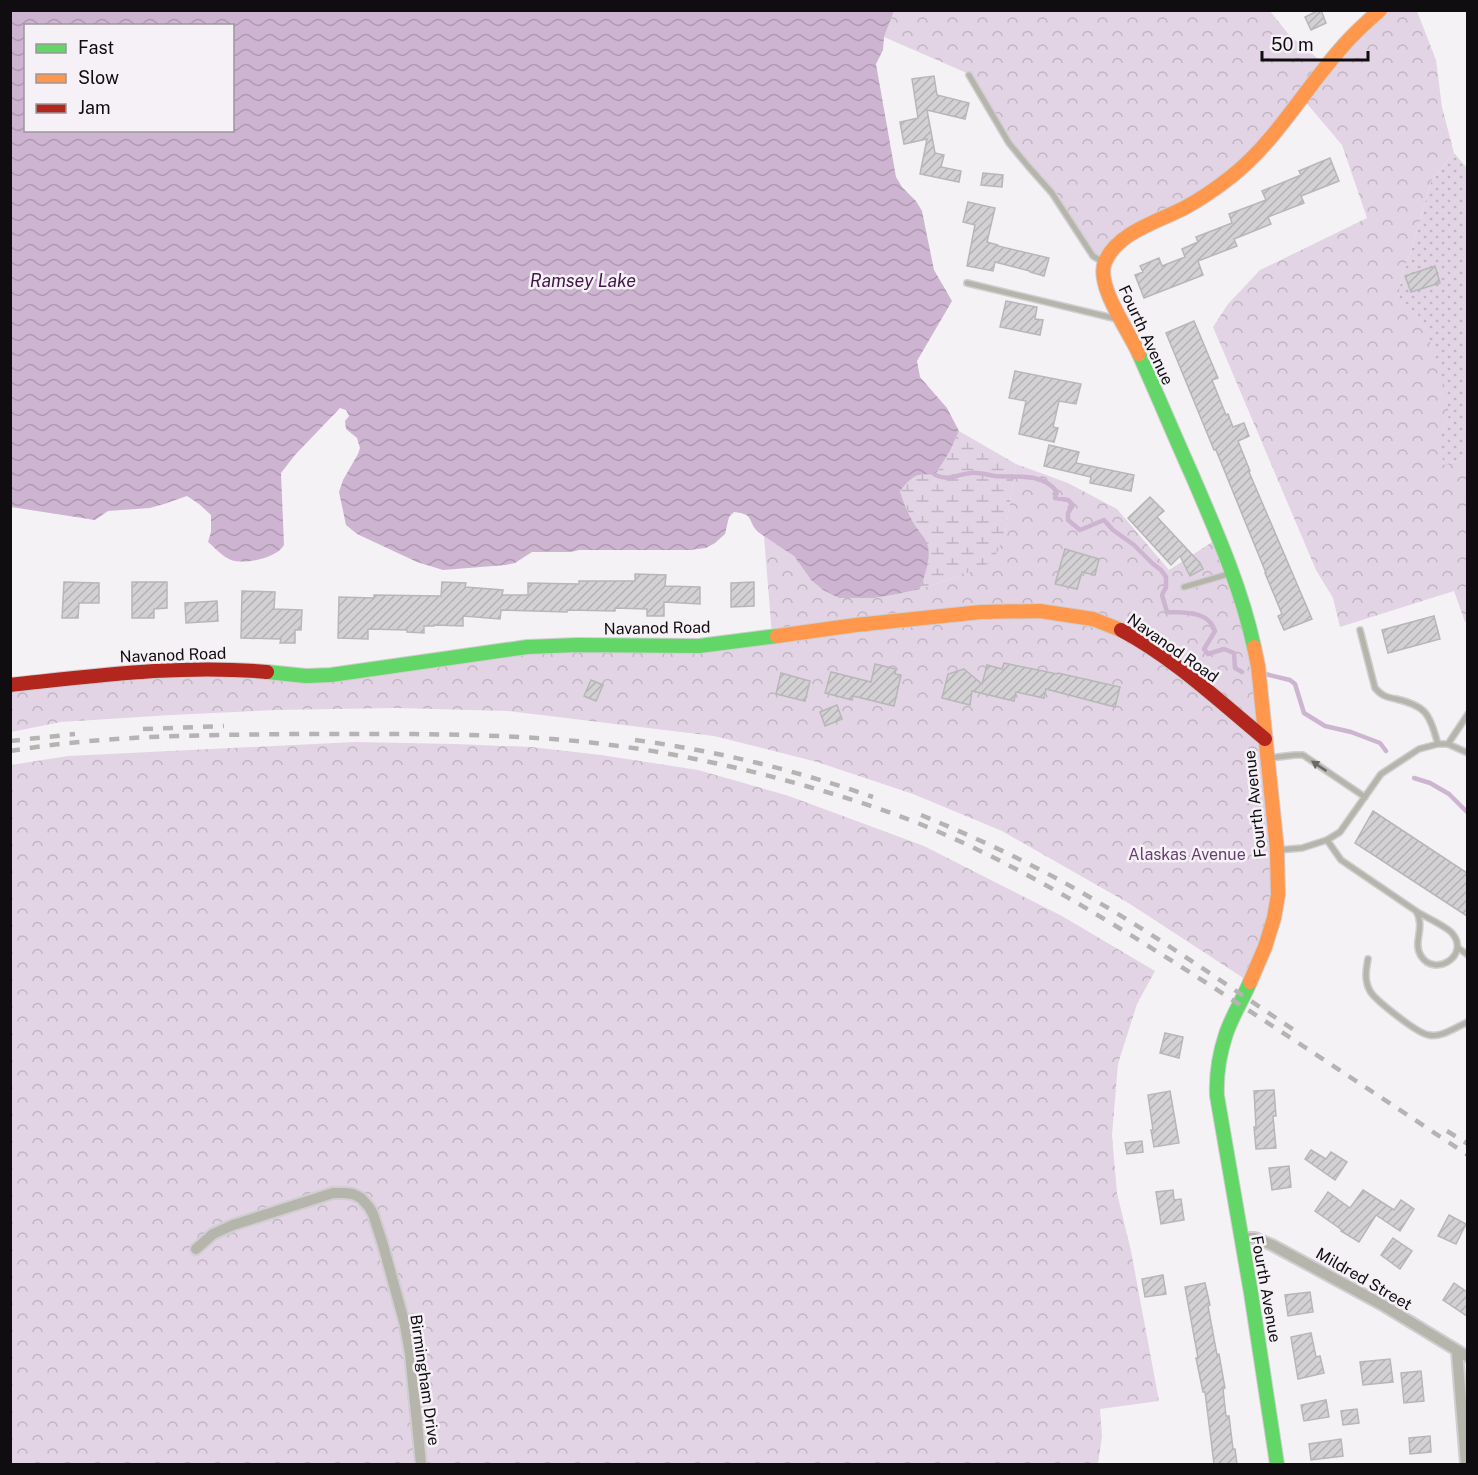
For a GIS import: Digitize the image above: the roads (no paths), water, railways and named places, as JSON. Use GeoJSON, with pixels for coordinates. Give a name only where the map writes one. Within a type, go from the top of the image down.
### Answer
{"type":"FeatureCollection","features":[{"type":"Feature","properties":{"kind":"street"},"geometry":{"type":"LineString","coordinates":[[1104,263],[1116,245],[1127,236],[1198,199],[1231,177],[1249,161],[1275,133],[1344,44],[1380,10]]}},
{"type":"Feature","properties":{"kind":"street","name":"Fourth Avenue"},"geometry":{"type":"LineString","coordinates":[[1104,263],[1103,279],[1109,297],[1132,340],[1208,512],[1232,573],[1248,621],[1256,658],[1277,850],[1278,895],[1265,947],[1226,1033],[1216,1078],[1221,1127],[1277,1464]]}},
{"type":"Feature","properties":{"kind":"street","name":"Navanod Road"},"geometry":{"type":"LineString","coordinates":[[10,686],[180,670],[235,669],[306,676],[331,675],[527,647],[699,646],[928,617],[981,612],[1040,611],[1093,619],[1136,638],[1187,674],[1265,739]]}},
{"type":"Feature","properties":{"kind":"street","name":"Birmingham Drive"},"geometry":{"type":"LineString","coordinates":[[196,1250],[213,1234],[233,1225],[333,1193],[353,1194],[361,1198],[373,1214],[405,1325],[422,1464]]}},
{"type":"Feature","properties":{"kind":"street","name":"Mildred Street"},"geometry":{"type":"LineString","coordinates":[[1241,1238],[1254,1238],[1272,1245],[1381,1304],[1462,1354]]}},
{"type":"Feature","properties":{"kind":"street"},"geometry":{"type":"LineString","coordinates":[[1462,1354],[1466,1464]]}},
{"type":"Feature","properties":{"kind":"lane"},"geometry":{"type":"LineString","coordinates":[[969,75],[1009,143],[1052,192],[1093,256],[1104,263]]}},
{"type":"Feature","properties":{"kind":"lane"},"geometry":{"type":"LineString","coordinates":[[967,283],[1122,320]]}},
{"type":"Feature","properties":{"kind":"lane"},"geometry":{"type":"LineString","coordinates":[[1184,587],[1232,573]]}},
{"type":"Feature","properties":{"kind":"lane"},"geometry":{"type":"LineString","coordinates":[[1360,630],[1375,688],[1381,695],[1413,703],[1424,710],[1430,718],[1438,744]]}},
{"type":"Feature","properties":{"kind":"lane"},"geometry":{"type":"LineString","coordinates":[[1448,744],[1467,714]]}},
{"type":"Feature","properties":{"kind":"lane"},"geometry":{"type":"LineString","coordinates":[[1277,850],[1302,848],[1327,840],[1340,832],[1381,774],[1419,749],[1448,744],[1467,753]]}},
{"type":"Feature","properties":{"kind":"lane"},"geometry":{"type":"LineString","coordinates":[[1267,758],[1304,755],[1365,797]]}},
{"type":"Feature","properties":{"kind":"lane"},"geometry":{"type":"LineString","coordinates":[[1327,840],[1341,860],[1451,932],[1458,948],[1467,955]]}},
{"type":"Feature","properties":{"kind":"lane"},"geometry":{"type":"LineString","coordinates":[[1416,911],[1420,918],[1421,930],[1417,944],[1421,956],[1431,965],[1449,962],[1458,948]]}},
{"type":"Feature","properties":{"kind":"lane"},"geometry":{"type":"LineString","coordinates":[[1368,959],[1366,981],[1371,992],[1380,1002],[1420,1032],[1437,1036],[1467,1022]]}},
{"type":"Feature","properties":{"kind":"water","name":"Ramsey Lake"},"geometry":{"type":"Polygon","coordinates":[[[10,11],[894,11],[884,37],[883,50],[876,64],[896,177],[922,211],[934,270],[952,301],[917,361],[920,377],[947,408],[959,431],[935,475],[915,477],[900,491],[909,515],[926,540],[928,547],[928,563],[920,589],[874,598],[839,598],[823,590],[811,580],[794,556],[758,532],[748,516],[734,512],[729,517],[725,534],[706,548],[532,552],[515,563],[506,565],[443,570],[417,562],[357,534],[346,525],[339,492],[360,448],[357,438],[346,429],[345,421],[349,416],[346,410],[340,408],[281,473],[284,545],[275,554],[244,562],[228,559],[208,542],[211,532],[211,515],[187,496],[150,508],[108,511],[95,520],[11,507],[10,11]]]}},
{"type":"Feature","properties":{"kind":"waterway"},"geometry":{"type":"LineString","coordinates":[[935,475],[949,478],[980,473],[1029,477],[1044,481],[1057,492],[1055,498],[1068,500],[1073,505],[1068,513],[1068,520],[1080,530],[1104,520],[1161,570],[1166,577],[1166,587],[1162,595],[1167,612],[1195,614],[1207,619],[1215,631],[1204,649],[1208,654],[1224,649],[1234,653],[1235,668],[1242,672]]}},
{"type":"Feature","properties":{"kind":"waterway"},"geometry":{"type":"LineString","coordinates":[[1265,674],[1290,680],[1295,684],[1304,713],[1325,726],[1351,732],[1380,743],[1386,751]]}},
{"type":"Feature","properties":{"kind":"waterway"},"geometry":{"type":"LineString","coordinates":[[1414,778],[1430,783],[1449,794],[1468,813]]}},
{"type":"Feature","properties":{"kind":"railway"},"geometry":{"type":"LineString","coordinates":[[143,729],[224,726]]}},
{"type":"Feature","properties":{"kind":"railway"},"geometry":{"type":"LineString","coordinates":[[10,741],[75,734]]}},
{"type":"Feature","properties":{"kind":"railway"},"geometry":{"type":"LineString","coordinates":[[10,751],[118,739],[191,736],[300,734],[506,736],[570,740],[672,754],[806,786],[923,825],[1042,883],[1205,982],[1468,1155]]}},
{"type":"Feature","properties":{"kind":"railway"},"geometry":{"type":"LineString","coordinates":[[635,740],[756,762],[873,797]]}},
{"type":"Feature","properties":{"kind":"railway"},"geometry":{"type":"LineString","coordinates":[[921,815],[1011,855],[1077,890],[1173,949],[1297,1032]]}},
{"type":"Feature","properties":{"kind":"railway"},"geometry":{"type":"LineString","coordinates":[[1447,1131],[1468,1144]]}},
{"type":"Feature","properties":{"kind":"park label","name":"Alaskas Avenue"},"geometry":{"type":"Point","coordinates":[1187,854]}}]}
